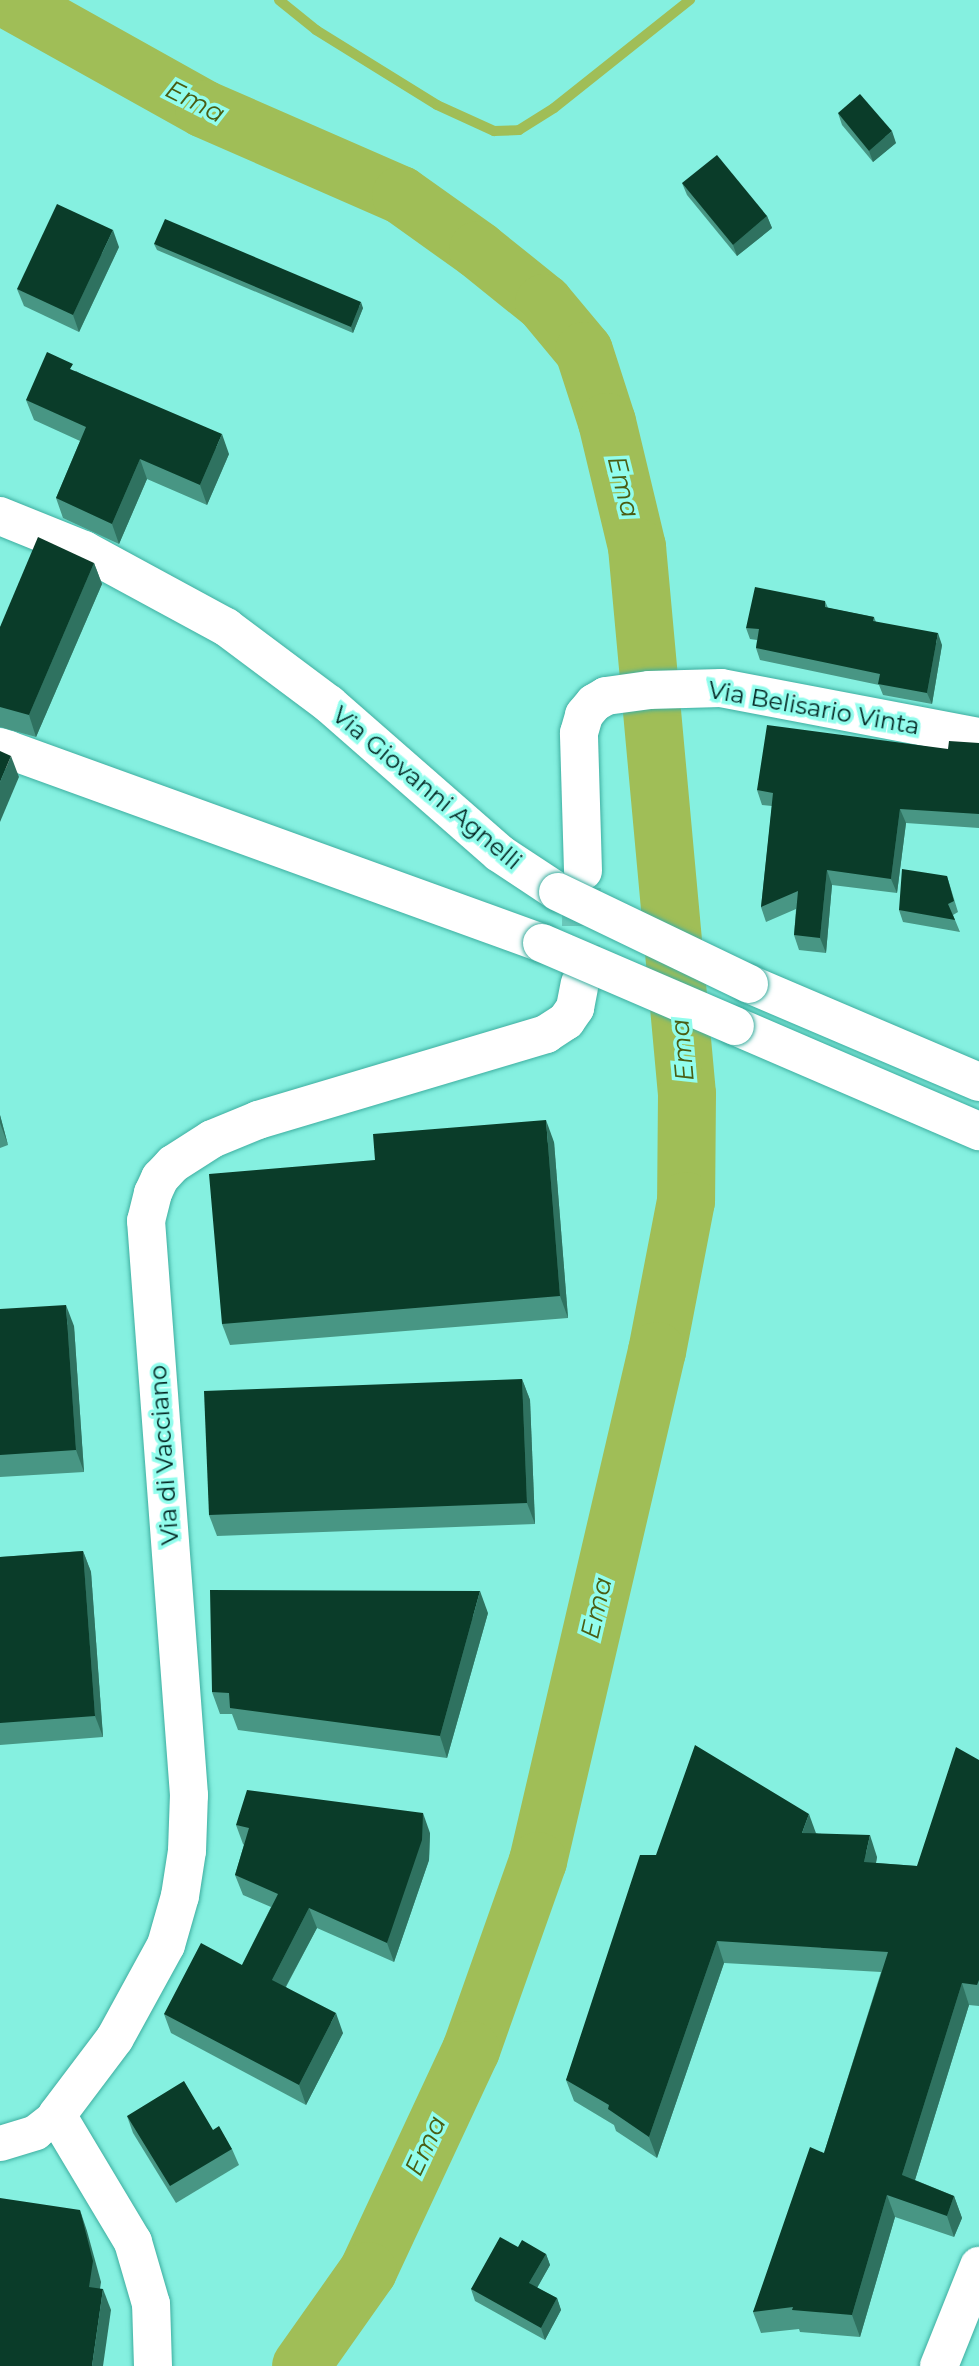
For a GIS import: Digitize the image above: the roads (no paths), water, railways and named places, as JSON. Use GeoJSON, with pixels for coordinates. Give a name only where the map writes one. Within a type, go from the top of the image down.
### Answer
{"type":"FeatureCollection","features":[{"type":"Feature","properties":{"kind":"main road","name":"Via Giovanni Agnelli"},"geometry":{"type":"LineString","coordinates":[[0,516],[84,550],[226,627],[329,704],[499,853],[570,881],[749,984],[979,1082]]}},
{"type":"Feature","properties":{"kind":"main road","name":"Via Belisario Vinta"},"geometry":{"type":"LineString","coordinates":[[570,881],[579,733],[584,715],[594,703],[634,691],[721,688],[979,737]]}},
{"type":"Feature","properties":{"kind":"main road"},"geometry":{"type":"LineString","coordinates":[[4,748],[542,943],[979,1131]]}},
{"type":"Feature","properties":{"kind":"main road","name":"Via di Vacciano"},"geometry":{"type":"LineString","coordinates":[[57,2115],[116,2038],[166,1945],[180,1896],[187,1851],[189,1795],[146,1221],[156,1186],[173,1164],[193,1150],[258,1120],[546,1034],[566,1021],[575,1008],[580,983]]}},
{"type":"Feature","properties":{"kind":"main road"},"geometry":{"type":"LineString","coordinates":[[814,1011],[904,1027],[979,1055]]}},
{"type":"Feature","properties":{"kind":"main road"},"geometry":{"type":"LineString","coordinates":[[867,1083],[979,1154]]}},
{"type":"Feature","properties":{"kind":"main road"},"geometry":{"type":"LineString","coordinates":[[57,2115],[133,2242],[151,2305],[153,2366]]}},
{"type":"Feature","properties":{"kind":"main road"},"geometry":{"type":"LineString","coordinates":[[939,2366],[979,2266]]}},
{"type":"Feature","properties":{"kind":"street","name":"Via di Vacciano"},"geometry":{"type":"LineString","coordinates":[[0,2143],[35,2132],[57,2115]]}},
{"type":"Feature","properties":{"kind":"waterway","name":"Ema"},"geometry":{"type":"LineString","coordinates":[[9,0],[204,109],[401,195],[478,250],[544,303],[584,351],[607,422],[637,547],[687,1094],[686,1201],[657,1351],[538,1861],[471,2050],[368,2271],[301,2366]]}},
{"type":"Feature","properties":{"kind":"waterway"},"geometry":{"type":"LineString","coordinates":[[279,0],[316,30],[437,105],[494,131],[519,130],[554,108],[690,0]]}},
{"type":"Feature","properties":{"kind":"tunnel"},"geometry":{"type":"LineString","coordinates":[[580,983],[582,873]]}}]}
